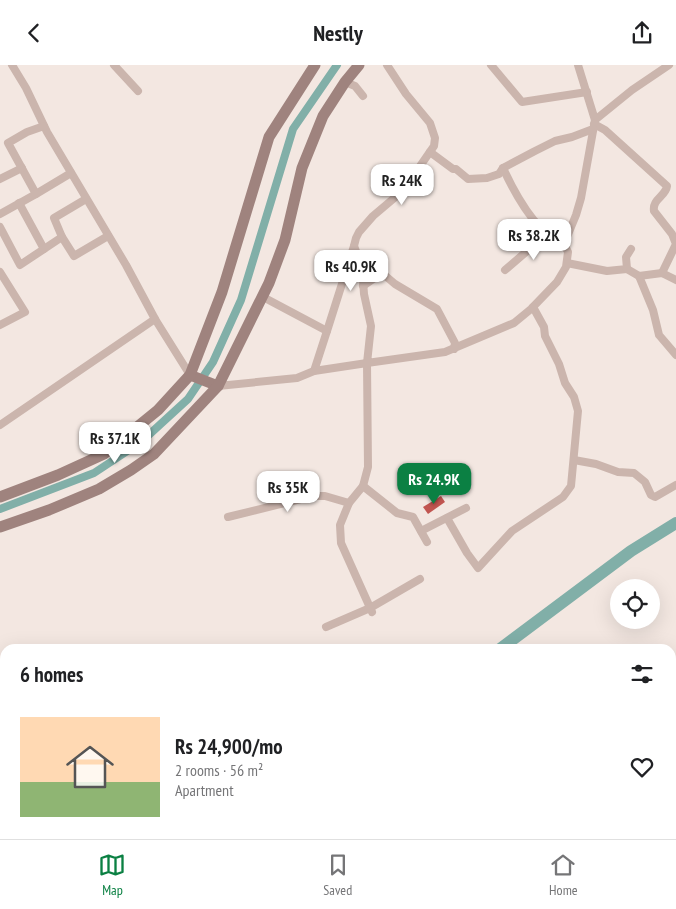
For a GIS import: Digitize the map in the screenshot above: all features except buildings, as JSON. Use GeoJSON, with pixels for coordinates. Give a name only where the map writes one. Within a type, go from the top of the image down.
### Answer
{"type":"FeatureCollection","features":[{"type":"Feature","properties":{"kind":"street"},"geometry":{"type":"LineString","coordinates":[[12,65],[26,88],[44,126],[155,319],[193,377],[214,384],[297,378],[314,371],[445,352],[514,323],[533,307],[557,282],[566,267],[568,252],[564,244],[555,241],[547,234],[515,194],[503,168]]}},
{"type":"Feature","properties":{"kind":"street"},"geometry":{"type":"LineString","coordinates":[[114,65],[138,91]]}},
{"type":"Feature","properties":{"kind":"street"},"geometry":{"type":"LineString","coordinates":[[0,497],[58,475],[104,454],[158,410],[193,377],[222,292],[269,137],[315,65]]}},
{"type":"Feature","properties":{"kind":"street"},"geometry":{"type":"LineString","coordinates":[[0,527],[50,510],[99,489],[131,470],[154,454],[214,384],[263,297],[285,240],[302,168],[324,117],[358,65]]}},
{"type":"Feature","properties":{"kind":"street"},"geometry":{"type":"LineString","coordinates":[[314,371],[359,232],[373,216],[410,182],[434,146],[435,138],[430,123],[406,94],[387,65]]}},
{"type":"Feature","properties":{"kind":"street"},"geometry":{"type":"LineString","coordinates":[[491,65],[522,102],[587,92]]}},
{"type":"Feature","properties":{"kind":"street"},"geometry":{"type":"LineString","coordinates":[[564,244],[581,198],[594,124],[587,92],[578,65]]}},
{"type":"Feature","properties":{"kind":"street"},"geometry":{"type":"LineString","coordinates":[[430,152],[468,179],[487,178],[499,174],[503,168],[556,141],[572,137],[594,124],[632,90],[669,65]]}},
{"type":"Feature","properties":{"kind":"street"},"geometry":{"type":"LineString","coordinates":[[345,83],[355,86],[363,96]]}},
{"type":"Feature","properties":{"kind":"street"},"geometry":{"type":"LineString","coordinates":[[594,124],[605,130],[667,185],[666,191],[656,200],[653,207],[676,241],[662,273]]}},
{"type":"Feature","properties":{"kind":"street"},"geometry":{"type":"LineString","coordinates":[[36,194],[8,143],[27,132],[44,126]]}},
{"type":"Feature","properties":{"kind":"street"},"geometry":{"type":"LineString","coordinates":[[0,179],[22,167]]}},
{"type":"Feature","properties":{"kind":"street"},"geometry":{"type":"LineString","coordinates":[[0,214],[71,173]]}},
{"type":"Feature","properties":{"kind":"street"},"geometry":{"type":"LineString","coordinates":[[86,199],[54,218],[62,237],[74,256],[108,236]]}},
{"type":"Feature","properties":{"kind":"street"},"geometry":{"type":"LineString","coordinates":[[19,203],[44,249]]}},
{"type":"Feature","properties":{"kind":"street"},"geometry":{"type":"LineString","coordinates":[[0,227],[20,265],[62,237]]}},
{"type":"Feature","properties":{"kind":"street"},"geometry":{"type":"LineString","coordinates":[[505,270],[547,234]]}},
{"type":"Feature","properties":{"kind":"street"},"geometry":{"type":"LineString","coordinates":[[354,246],[362,267],[364,294],[371,327],[366,363],[368,467],[363,486],[348,503],[340,525],[341,543],[371,611]]}},
{"type":"Feature","properties":{"kind":"street"},"geometry":{"type":"LineString","coordinates":[[627,269],[626,257],[631,249]]}},
{"type":"Feature","properties":{"kind":"street"},"geometry":{"type":"LineString","coordinates":[[566,263],[607,271],[627,269],[639,276],[653,310],[659,335],[676,355]]}},
{"type":"Feature","properties":{"kind":"street"},"geometry":{"type":"LineString","coordinates":[[0,272],[25,312],[0,325]]}},
{"type":"Feature","properties":{"kind":"street"},"geometry":{"type":"LineString","coordinates":[[363,286],[382,273],[395,284],[436,309],[455,343],[454,349]]}},
{"type":"Feature","properties":{"kind":"street"},"geometry":{"type":"LineString","coordinates":[[639,276],[662,273],[676,280]]}},
{"type":"Feature","properties":{"kind":"street"},"geometry":{"type":"LineString","coordinates":[[263,297],[327,331]]}},
{"type":"Feature","properties":{"kind":"street"},"geometry":{"type":"LineString","coordinates":[[447,518],[478,568],[512,531],[553,504],[568,491],[571,485],[578,418],[574,397],[565,383],[559,363],[545,335],[544,327],[533,307]]}},
{"type":"Feature","properties":{"kind":"street"},"geometry":{"type":"LineString","coordinates":[[0,425],[155,319]]}},
{"type":"Feature","properties":{"kind":"street"},"geometry":{"type":"LineString","coordinates":[[574,460],[596,464],[618,472],[634,473],[645,482],[651,495],[655,497],[676,485]]}},
{"type":"Feature","properties":{"kind":"street"},"geometry":{"type":"LineString","coordinates":[[363,486],[397,513],[413,517],[427,542]]}},
{"type":"Feature","properties":{"kind":"street"},"geometry":{"type":"LineString","coordinates":[[228,517],[313,497],[326,496],[348,503]]}},
{"type":"Feature","properties":{"kind":"street"},"geometry":{"type":"LineString","coordinates":[[421,531],[466,508]]}},
{"type":"Feature","properties":{"kind":"street"},"geometry":{"type":"LineString","coordinates":[[326,627],[371,611],[420,579]]}},
{"type":"Feature","properties":{"kind":"waterway"},"geometry":{"type":"LineString","coordinates":[[0,509],[94,473],[141,442],[188,399],[213,362],[241,300],[293,129],[337,65]]}},
{"type":"Feature","properties":{"kind":"waterway"},"geometry":{"type":"LineString","coordinates":[[507,644],[631,551],[676,523]]}}]}
